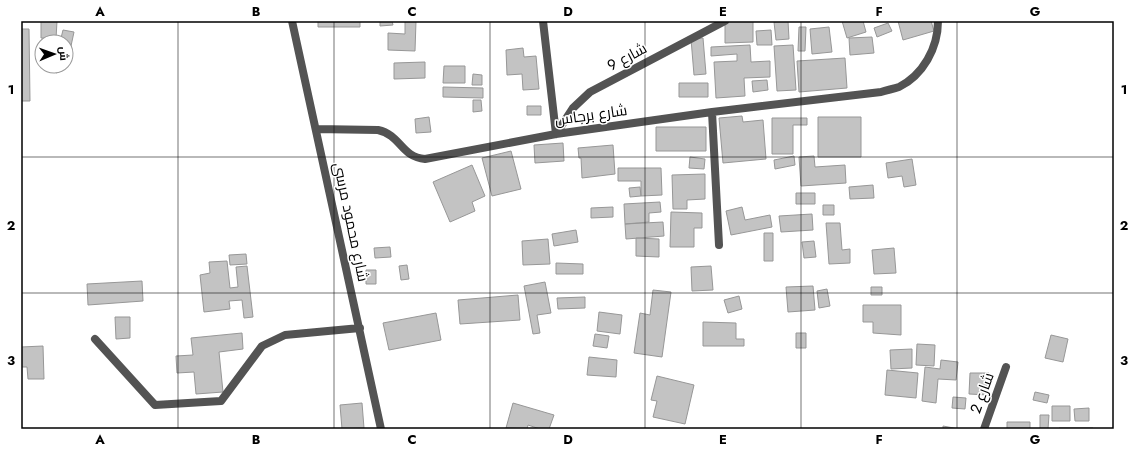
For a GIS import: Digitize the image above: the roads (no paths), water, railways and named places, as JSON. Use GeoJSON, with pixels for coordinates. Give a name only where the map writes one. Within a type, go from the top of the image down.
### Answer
{"type":"FeatureCollection","features":[{"type":"Feature","properties":{"kind":"street","name":"شارع محمود مرسى"},"geometry":{"type":"LineString","coordinates":[[292,21],[381,429]]}},
{"type":"Feature","properties":{"kind":"street"},"geometry":{"type":"LineString","coordinates":[[542,21],[556,134]]}},
{"type":"Feature","properties":{"kind":"street","name":"شارع 9"},"geometry":{"type":"LineString","coordinates":[[556,134],[573,108],[590,92],[725,21]]}},
{"type":"Feature","properties":{"kind":"street","name":"شارع برجاس"},"geometry":{"type":"LineString","coordinates":[[316,129],[378,130],[391,135],[411,156],[425,159],[556,134],[712,112],[881,92],[898,87],[914,76],[926,62],[934,46],[938,21]]}},
{"type":"Feature","properties":{"kind":"street"},"geometry":{"type":"LineString","coordinates":[[712,112],[719,245]]}},
{"type":"Feature","properties":{"kind":"street"},"geometry":{"type":"LineString","coordinates":[[95,339],[155,405],[221,401],[262,346],[285,335],[360,328]]}},
{"type":"Feature","properties":{"kind":"street","name":"شارع 2"},"geometry":{"type":"LineString","coordinates":[[984,429],[1006,367]]}}]}
